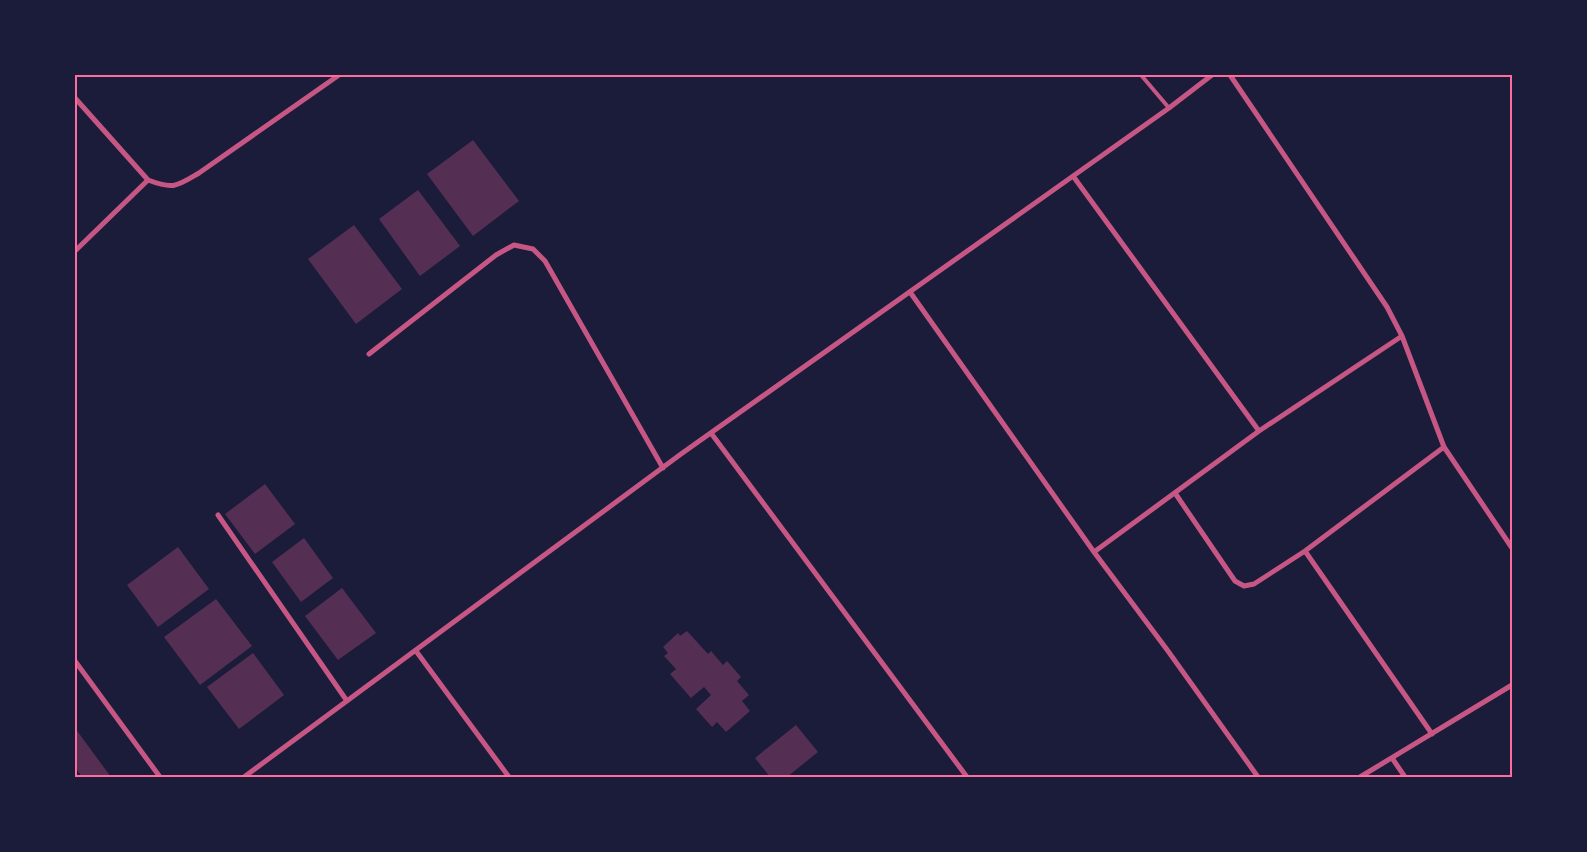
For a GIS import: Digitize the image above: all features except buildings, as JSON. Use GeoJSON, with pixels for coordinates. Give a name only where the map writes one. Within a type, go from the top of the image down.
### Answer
{"type":"FeatureCollection","features":[{"type":"Feature","properties":{"kind":"street"},"geometry":{"type":"LineString","coordinates":[[75,98],[148,180],[163,186],[177,186],[199,173],[339,75]]}},
{"type":"Feature","properties":{"kind":"street"},"geometry":{"type":"LineString","coordinates":[[244,777],[711,433],[1169,108],[1212,75]]}},
{"type":"Feature","properties":{"kind":"street"},"geometry":{"type":"LineString","coordinates":[[1230,75],[1387,307],[1402,336],[1444,447],[1512,548]]}},
{"type":"Feature","properties":{"kind":"street"},"geometry":{"type":"LineString","coordinates":[[1073,176],[1259,432]]}},
{"type":"Feature","properties":{"kind":"street"},"geometry":{"type":"LineString","coordinates":[[75,251],[148,180]]}},
{"type":"Feature","properties":{"kind":"street"},"geometry":{"type":"LineString","coordinates":[[369,354],[496,255],[514,245],[533,249],[545,261],[664,468]]}},
{"type":"Feature","properties":{"kind":"street"},"geometry":{"type":"LineString","coordinates":[[910,292],[1094,552],[1258,777]]}},
{"type":"Feature","properties":{"kind":"street"},"geometry":{"type":"LineString","coordinates":[[1094,552],[1259,432],[1402,336]]}},
{"type":"Feature","properties":{"kind":"street"},"geometry":{"type":"LineString","coordinates":[[711,433],[966,777]]}},
{"type":"Feature","properties":{"kind":"street"},"geometry":{"type":"LineString","coordinates":[[1175,493],[1235,581],[1244,586],[1254,584],[1305,551],[1444,447]]}},
{"type":"Feature","properties":{"kind":"street"},"geometry":{"type":"LineString","coordinates":[[218,515],[347,701]]}},
{"type":"Feature","properties":{"kind":"street"},"geometry":{"type":"LineString","coordinates":[[1305,551],[1432,734]]}},
{"type":"Feature","properties":{"kind":"street"},"geometry":{"type":"LineString","coordinates":[[416,651],[509,777]]}},
{"type":"Feature","properties":{"kind":"street"},"geometry":{"type":"LineString","coordinates":[[75,661],[160,777]]}},
{"type":"Feature","properties":{"kind":"street"},"geometry":{"type":"LineString","coordinates":[[1360,777],[1512,685]]}},
{"type":"Feature","properties":{"kind":"street"},"geometry":{"type":"LineString","coordinates":[[1392,758],[1404,777]]}},
{"type":"Feature","properties":{"kind":"lane"},"geometry":{"type":"LineString","coordinates":[[1141,75],[1169,108]]}}]}
